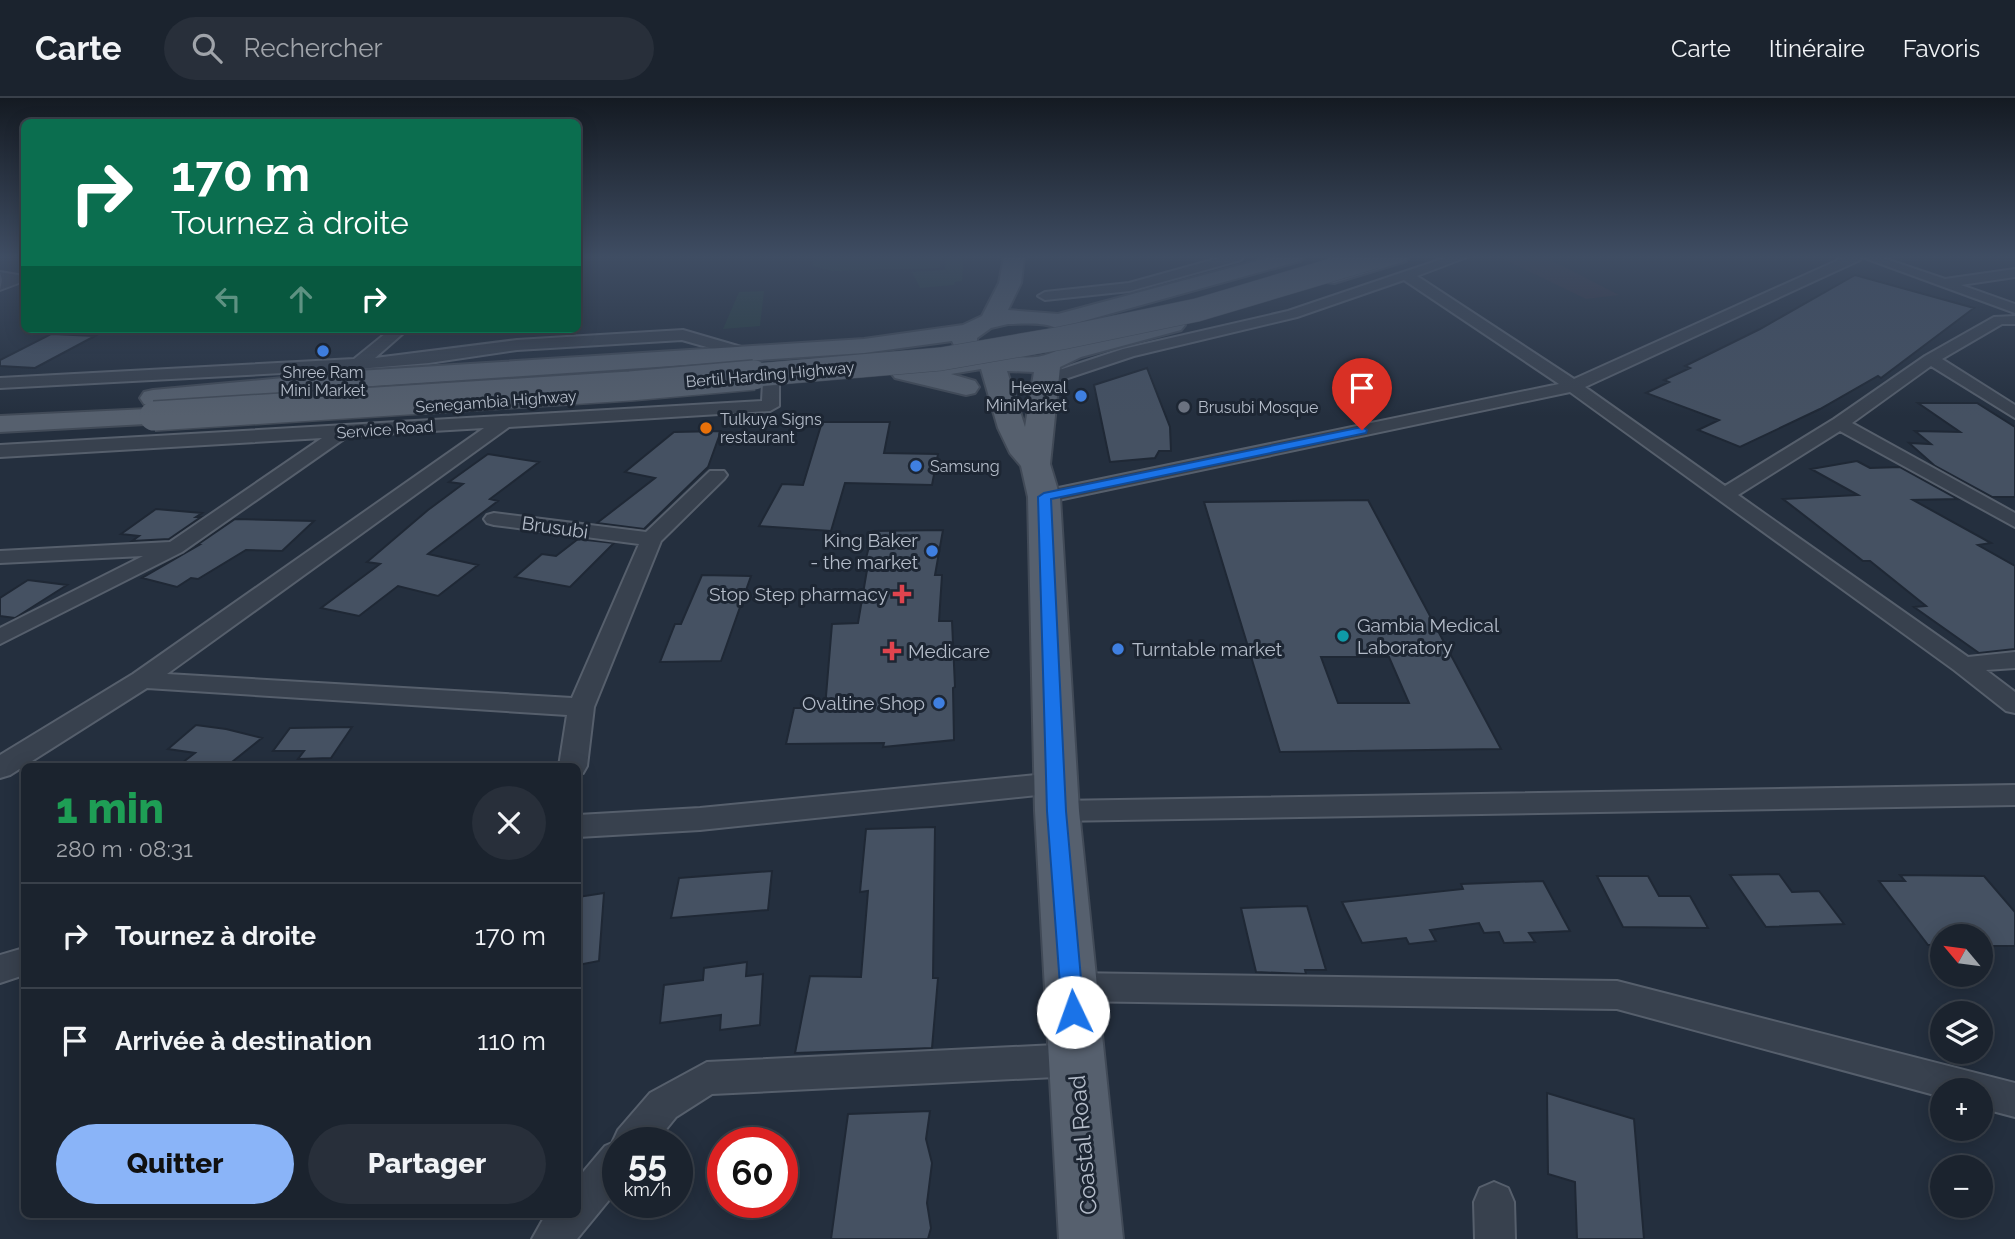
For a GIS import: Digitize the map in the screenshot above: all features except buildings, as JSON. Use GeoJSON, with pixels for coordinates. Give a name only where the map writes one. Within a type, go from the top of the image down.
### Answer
{"type":"FeatureCollection","features":[{"type":"Feature","properties":{"kind":"main road"},"geometry":{"type":"LineString","coordinates":[[991,320],[998,310]]}},
{"type":"Feature","properties":{"kind":"main road"},"geometry":{"type":"LineString","coordinates":[[991,320],[1065,310]]}},
{"type":"Feature","properties":{"kind":"main road","name":"Bertil Harding Highway"},"geometry":{"type":"LineString","coordinates":[[190,396],[291,395],[752,367],[894,354],[1113,318],[1143,310]]}},
{"type":"Feature","properties":{"kind":"main road","name":"Bertil Harding Highway"},"geometry":{"type":"LineString","coordinates":[[154,416],[630,386],[941,359],[1062,338],[1195,310]]}},
{"type":"Feature","properties":{"kind":"main road"},"geometry":{"type":"LineString","coordinates":[[1046,371],[1077,351],[1234,310]]}},
{"type":"Feature","properties":{"kind":"main road"},"geometry":{"type":"LineString","coordinates":[[1049,312],[1081,335],[1082,343],[1077,351]]}},
{"type":"Feature","properties":{"kind":"main road","name":"Senegambia Highway"},"geometry":{"type":"LineString","coordinates":[[0,408],[190,396],[358,379],[864,346],[967,332],[991,320]]}},
{"type":"Feature","properties":{"kind":"main road"},"geometry":{"type":"LineString","coordinates":[[967,332],[964,340],[966,347],[990,360],[1005,412],[1022,453],[1040,481]]}},
{"type":"Feature","properties":{"kind":"main road","name":"Senegambia Highway"},"geometry":{"type":"LineString","coordinates":[[0,424],[771,394],[990,360],[1029,364],[1046,371]]}},
{"type":"Feature","properties":{"kind":"main road","name":"Coastal Road"},"geometry":{"type":"LineString","coordinates":[[1046,371],[1040,481],[1056,797],[1091,1239]]}},
{"type":"Feature","properties":{"kind":"main road"},"geometry":{"type":"LineString","coordinates":[[904,373],[962,385],[974,390],[1005,412]]}},
{"type":"Feature","properties":{"kind":"street"},"geometry":{"type":"LineString","coordinates":[[1049,312],[1055,310]]}},
{"type":"Feature","properties":{"kind":"street"},"geometry":{"type":"LineString","coordinates":[[1046,371],[1301,310]]}},
{"type":"Feature","properties":{"kind":"street"},"geometry":{"type":"LineString","coordinates":[[1466,310],[1726,494],[2015,705]]}},
{"type":"Feature","properties":{"kind":"street"},"geometry":{"type":"LineString","coordinates":[[1040,481],[1573,386],[1738,310]]}},
{"type":"Feature","properties":{"kind":"street"},"geometry":{"type":"LineString","coordinates":[[1726,494],[1840,423],[1931,359],[1998,320],[2015,320]]}},
{"type":"Feature","properties":{"kind":"street"},"geometry":{"type":"LineString","coordinates":[[358,364],[395,333]]}},
{"type":"Feature","properties":{"kind":"street"},"geometry":{"type":"LineString","coordinates":[[0,383],[358,364],[429,358],[517,345],[683,335],[749,354]]}},
{"type":"Feature","properties":{"kind":"street"},"geometry":{"type":"LineString","coordinates":[[1931,359],[2015,413]]}},
{"type":"Feature","properties":{"kind":"street","name":"Service Road"},"geometry":{"type":"LineString","coordinates":[[0,451],[503,422],[771,394]]}},
{"type":"Feature","properties":{"kind":"street"},"geometry":{"type":"LineString","coordinates":[[0,768],[142,680],[503,422]]}},
{"type":"Feature","properties":{"kind":"street"},"geometry":{"type":"LineString","coordinates":[[1840,423],[2015,521]]}},
{"type":"Feature","properties":{"kind":"street"},"geometry":{"type":"LineString","coordinates":[[0,638],[175,548],[342,432]]}},
{"type":"Feature","properties":{"kind":"street"},"geometry":{"type":"LineString","coordinates":[[573,763],[581,707],[651,539],[717,475]]}},
{"type":"Feature","properties":{"kind":"street"},"geometry":{"type":"LineString","coordinates":[[1981,502],[2015,501]]}},
{"type":"Feature","properties":{"kind":"street","name":"Brusubi"},"geometry":{"type":"LineString","coordinates":[[494,519],[651,539]]}},
{"type":"Feature","properties":{"kind":"street"},"geometry":{"type":"LineString","coordinates":[[0,557],[175,548]]}},
{"type":"Feature","properties":{"kind":"street"},"geometry":{"type":"LineString","coordinates":[[1963,665],[2015,660]]}},
{"type":"Feature","properties":{"kind":"street"},"geometry":{"type":"LineString","coordinates":[[142,680],[581,707]]}},
{"type":"Feature","properties":{"kind":"street"},"geometry":{"type":"LineString","coordinates":[[581,826],[1056,797],[2015,796]]}},
{"type":"Feature","properties":{"kind":"street"},"geometry":{"type":"LineString","coordinates":[[0,969],[21,963]]}},
{"type":"Feature","properties":{"kind":"street"},"geometry":{"type":"LineString","coordinates":[[1072,987],[1617,995],[1934,1078]]}},
{"type":"Feature","properties":{"kind":"street"},"geometry":{"type":"LineString","coordinates":[[644,1127],[663,1105],[707,1078],[1075,1060]]}},
{"type":"Feature","properties":{"kind":"street"},"geometry":{"type":"LineString","coordinates":[[1993,1094],[2015,1100]]}},
{"type":"Feature","properties":{"kind":"street"},"geometry":{"type":"LineString","coordinates":[[581,1204],[602,1179]]}},
{"type":"Feature","properties":{"kind":"street"},"geometry":{"type":"LineString","coordinates":[[552,1239],[569,1218]]}},
{"type":"Feature","properties":{"kind":"green space"},"geometry":{"type":"Polygon","coordinates":[[[731,310],[762,310],[760,326],[723,329],[731,310]]]}},
{"type":"Feature","properties":{"kind":"place","name":"Shree Ram Mini Market"},"geometry":{"type":"Point","coordinates":[323,351]}},
{"type":"Feature","properties":{"kind":"place","name":"Heewal MiniMarket"},"geometry":{"type":"Point","coordinates":[1081,396]}},
{"type":"Feature","properties":{"kind":"place","name":"Brusubi Mosque"},"geometry":{"type":"Point","coordinates":[1184,407]}},
{"type":"Feature","properties":{"kind":"place","name":"Tulkuya Signs restaurant"},"geometry":{"type":"Point","coordinates":[706,428]}},
{"type":"Feature","properties":{"kind":"place","name":"Samsung"},"geometry":{"type":"Point","coordinates":[916,466]}},
{"type":"Feature","properties":{"kind":"place","name":"King Baker - the market"},"geometry":{"type":"Point","coordinates":[932,551]}},
{"type":"Feature","properties":{"kind":"place","name":"Stop Step pharmacy"},"geometry":{"type":"Point","coordinates":[902,594]}},
{"type":"Feature","properties":{"kind":"place","name":"Gambia Medical Laboratory"},"geometry":{"type":"Point","coordinates":[1343,636]}},
{"type":"Feature","properties":{"kind":"place","name":"Turntable market"},"geometry":{"type":"Point","coordinates":[1118,649]}},
{"type":"Feature","properties":{"kind":"place","name":"Medicare"},"geometry":{"type":"Point","coordinates":[892,651]}},
{"type":"Feature","properties":{"kind":"place","name":"Ovaltine Shop"},"geometry":{"type":"Point","coordinates":[939,703]}},
{"type":"Feature","properties":{"kind":"route"},"geometry":{"type":"LineString","coordinates":[[1073,1012],[1056,811],[1044,497],[1362,430]]}}]}
